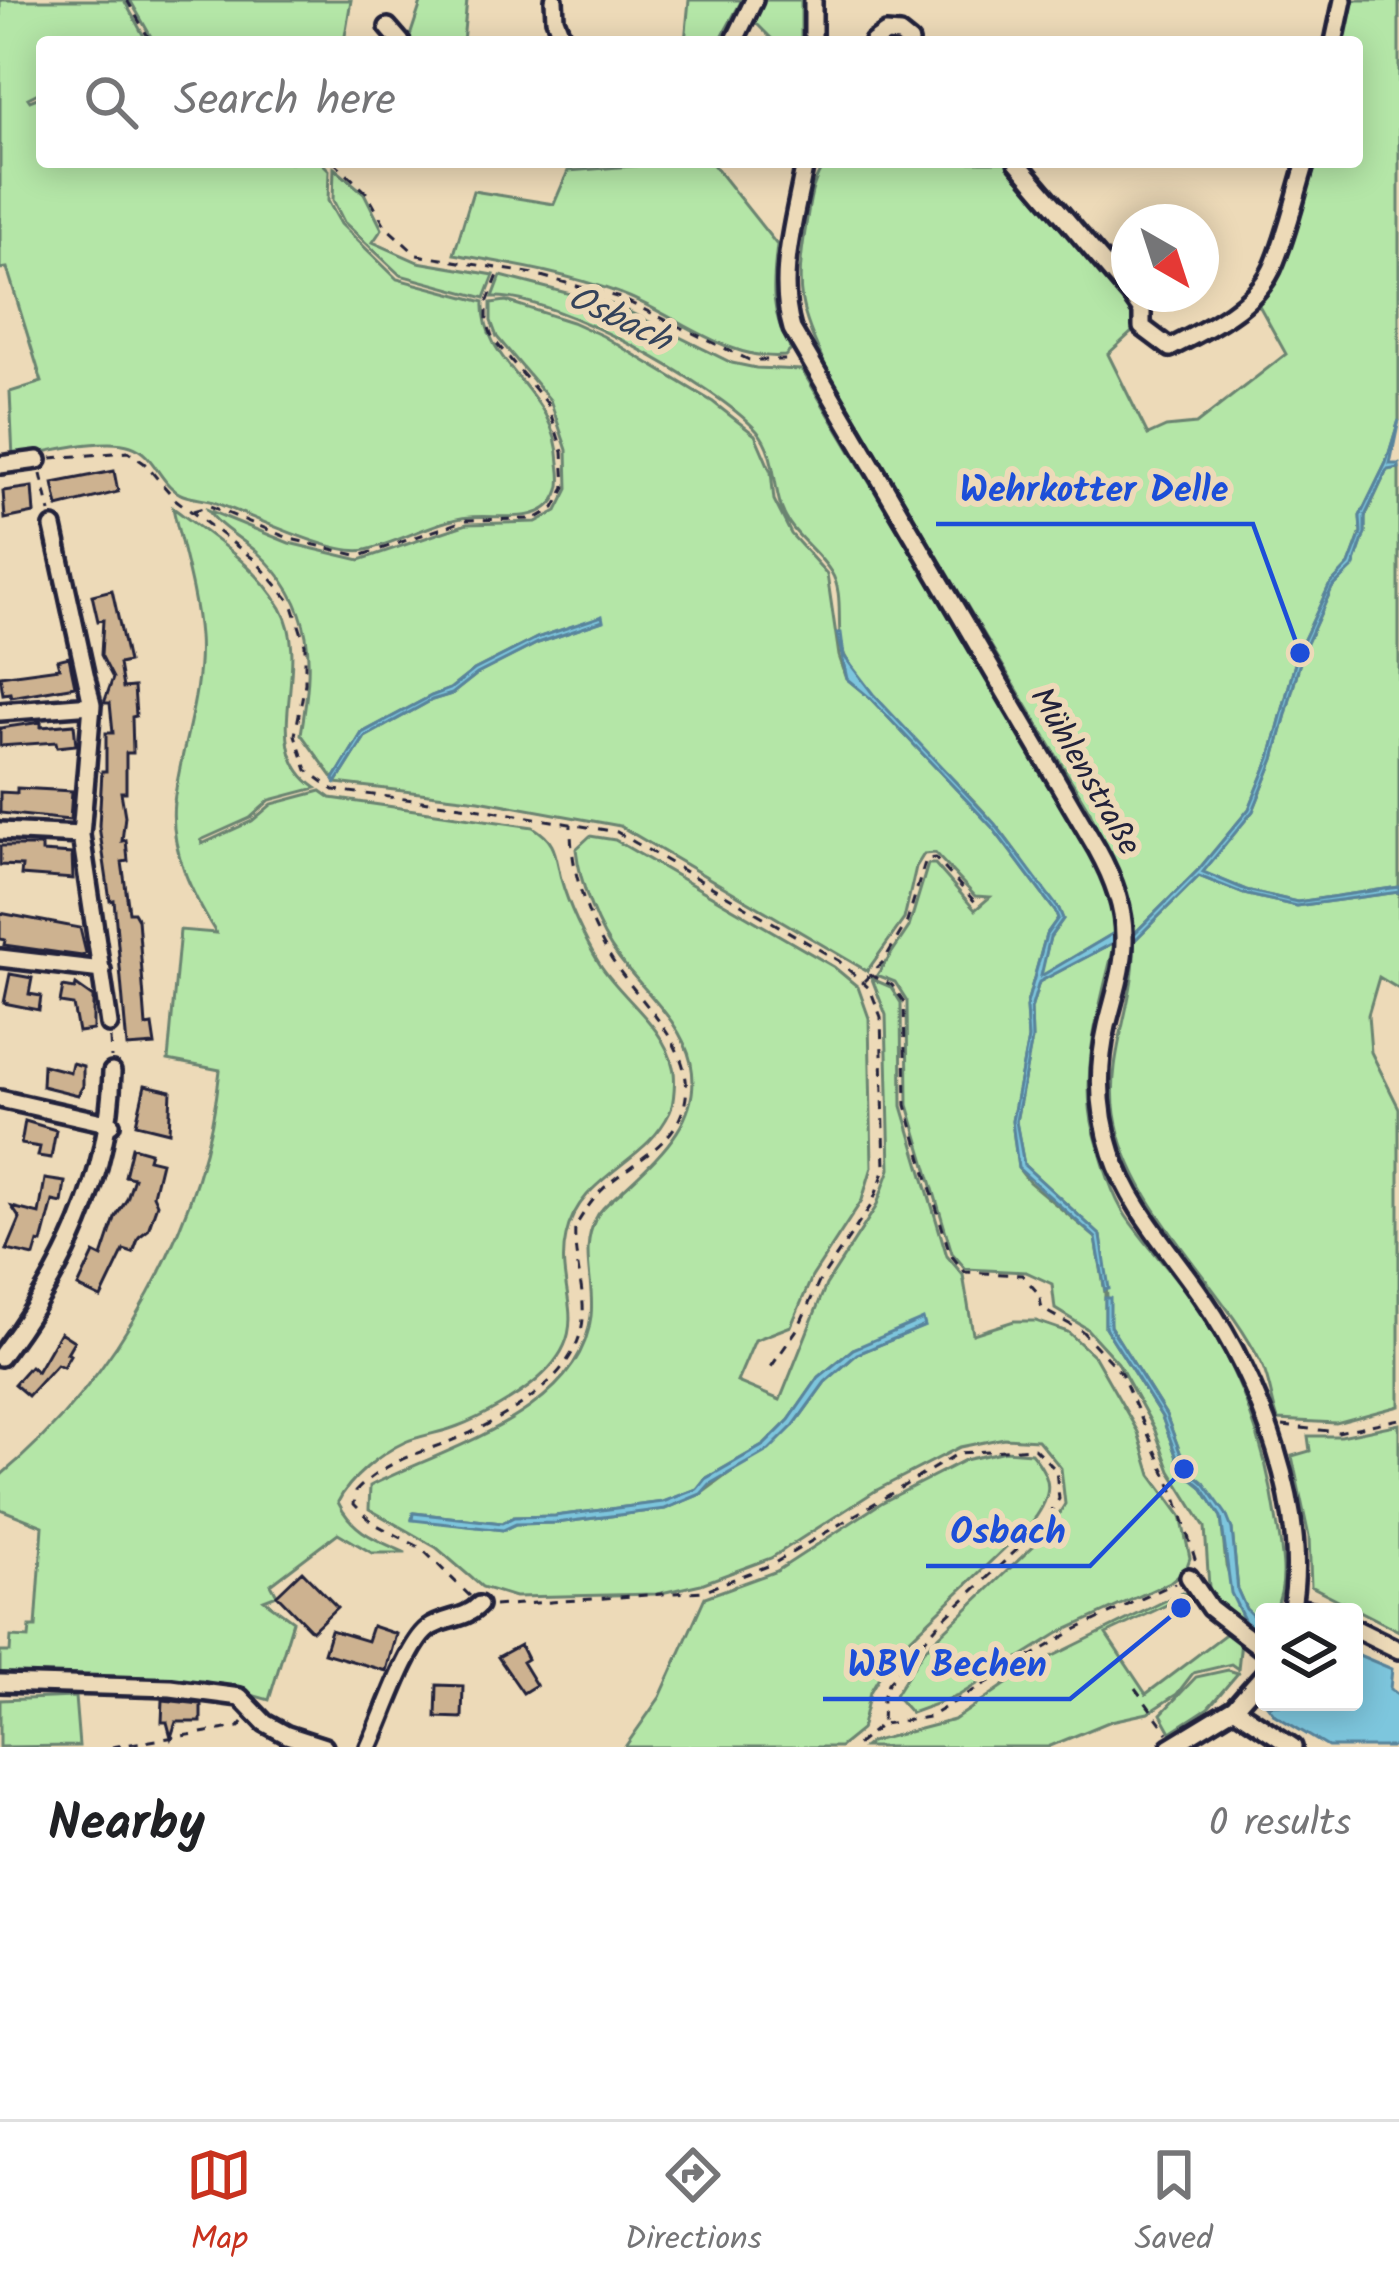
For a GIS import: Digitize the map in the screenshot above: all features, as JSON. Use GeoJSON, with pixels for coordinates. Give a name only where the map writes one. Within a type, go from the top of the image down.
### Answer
{"type":"FeatureCollection","features":[{"type":"Feature","properties":{"kind":"street"},"geometry":{"type":"LineString","coordinates":[[554,0],[562,36]]}},
{"type":"Feature","properties":{"kind":"street"},"geometry":{"type":"LineString","coordinates":[[737,36],[754,0]]}},
{"type":"Feature","properties":{"kind":"street"},"geometry":{"type":"LineString","coordinates":[[813,0],[813,36]]}},
{"type":"Feature","properties":{"kind":"street"},"geometry":{"type":"LineString","coordinates":[[1335,36],[1343,0]]}},
{"type":"Feature","properties":{"kind":"street"},"geometry":{"type":"LineString","coordinates":[[388,27],[396,36]]}},
{"type":"Feature","properties":{"kind":"street","name":"Mühlenstraße"},"geometry":{"type":"LineString","coordinates":[[804,168],[785,291],[793,329],[1104,862],[1119,902],[1124,940],[1099,1082],[1108,1142],[1138,1208],[1224,1330],[1266,1423],[1293,1542],[1292,1603]]}},
{"type":"Feature","properties":{"kind":"street"},"geometry":{"type":"LineString","coordinates":[[1022,168],[1111,273]]}},
{"type":"Feature","properties":{"kind":"street"},"geometry":{"type":"LineString","coordinates":[[1142,312],[1142,327],[1170,348],[1210,328],[1253,295],[1271,272],[1304,168]]}},
{"type":"Feature","properties":{"kind":"street"},"geometry":{"type":"LineString","coordinates":[[0,465],[38,460]]}},
{"type":"Feature","properties":{"kind":"street"},"geometry":{"type":"LineString","coordinates":[[53,526],[92,705],[82,835],[110,1024]]}},
{"type":"Feature","properties":{"kind":"street"},"geometry":{"type":"LineString","coordinates":[[0,712],[92,705]]}},
{"type":"Feature","properties":{"kind":"street"},"geometry":{"type":"LineString","coordinates":[[0,831],[82,835]]}},
{"type":"Feature","properties":{"kind":"street"},"geometry":{"type":"LineString","coordinates":[[0,958],[102,970]]}},
{"type":"Feature","properties":{"kind":"street"},"geometry":{"type":"LineString","coordinates":[[0,1357],[40,1304],[83,1219],[111,1124],[112,1072]]}},
{"type":"Feature","properties":{"kind":"street"},"geometry":{"type":"LineString","coordinates":[[0,1099],[111,1124]]}},
{"type":"Feature","properties":{"kind":"street"},"geometry":{"type":"LineString","coordinates":[[1189,1577],[1210,1608],[1255,1643]]}},
{"type":"Feature","properties":{"kind":"street"},"geometry":{"type":"LineString","coordinates":[[369,1747],[411,1647],[425,1630],[479,1605]]}},
{"type":"Feature","properties":{"kind":"street"},"geometry":{"type":"LineString","coordinates":[[1363,1632],[1399,1650]]}},
{"type":"Feature","properties":{"kind":"street"},"geometry":{"type":"LineString","coordinates":[[0,1683],[171,1688],[240,1697],[287,1735],[324,1747]]}},
{"type":"Feature","properties":{"kind":"street"},"geometry":{"type":"LineString","coordinates":[[1171,1746],[1234,1708],[1255,1684]]}},
{"type":"Feature","properties":{"kind":"street"},"geometry":{"type":"LineString","coordinates":[[1234,1708],[1293,1747]]}},
{"type":"Feature","properties":{"kind":"path"},"geometry":{"type":"LineString","coordinates":[[127,0],[148,36]]}},
{"type":"Feature","properties":{"kind":"path"},"geometry":{"type":"LineString","coordinates":[[340,168],[366,192],[386,227],[417,255],[534,274],[620,298],[749,360],[778,363],[806,356]]}},
{"type":"Feature","properties":{"kind":"path"},"geometry":{"type":"LineString","coordinates":[[191,512],[210,506],[290,539],[360,556],[466,520],[535,519],[554,508],[565,488],[563,452],[547,403],[494,339],[487,322],[487,303],[500,269]]}},
{"type":"Feature","properties":{"kind":"path"},"geometry":{"type":"LineString","coordinates":[[53,526],[38,460],[128,452],[191,512],[255,560],[292,603],[305,644],[305,683],[296,735],[307,770],[334,790],[617,832],[838,961],[863,982],[875,999],[884,1040],[885,1168],[872,1204],[819,1282],[798,1328],[771,1366]]}},
{"type":"Feature","properties":{"kind":"path"},"geometry":{"type":"LineString","coordinates":[[571,824],[574,876],[609,956],[662,1024],[682,1065],[682,1114],[670,1132],[602,1190],[575,1227],[583,1317],[570,1357],[542,1389],[505,1414],[466,1435],[394,1460],[356,1491],[354,1504],[362,1514],[421,1548],[479,1605],[656,1597],[703,1591],[773,1564],[959,1453],[1034,1448],[1056,1470],[1059,1499],[1040,1528],[940,1621],[888,1683],[882,1724]]}},
{"type":"Feature","properties":{"kind":"path"},"geometry":{"type":"LineString","coordinates":[[863,982],[891,950],[907,922],[926,859],[934,858],[977,904]]}},
{"type":"Feature","properties":{"kind":"path"},"geometry":{"type":"LineString","coordinates":[[854,1747],[882,1724],[929,1717],[1077,1629],[1189,1577],[1197,1568],[1176,1497],[1121,1373],[1082,1331],[1042,1309],[1039,1294],[1022,1275],[965,1272],[950,1254],[906,1105],[904,1002],[892,985],[870,975]]}},
{"type":"Feature","properties":{"kind":"path"},"geometry":{"type":"LineString","coordinates":[[110,1024],[112,1072]]}},
{"type":"Feature","properties":{"kind":"path"},"geometry":{"type":"LineString","coordinates":[[1266,1423],[1338,1432],[1399,1419]]}},
{"type":"Feature","properties":{"kind":"path"},"geometry":{"type":"LineString","coordinates":[[1135,1688],[1153,1709],[1171,1746]]}},
{"type":"Feature","properties":{"kind":"path"},"geometry":{"type":"LineString","coordinates":[[112,1747],[239,1727],[252,1710]]}},
{"type":"Feature","properties":{"kind":"green space"},"geometry":{"type":"Polygon","coordinates":[[[0,0],[124,0],[144,36],[36,36],[36,94],[28,98],[36,98],[36,168],[327,168],[328,201],[341,224],[397,279],[484,302],[494,344],[546,415],[555,437],[559,490],[553,502],[533,514],[457,519],[366,550],[351,550],[183,495],[131,446],[90,444],[13,458],[10,392],[42,382],[7,268],[0,269],[0,0]]]}},
{"type":"Feature","properties":{"kind":"green space"},"geometry":{"type":"Polygon","coordinates":[[[130,0],[351,0],[345,36],[151,36],[130,0]]]}},
{"type":"Feature","properties":{"kind":"green space"},"geometry":{"type":"Polygon","coordinates":[[[422,0],[467,0],[464,36],[410,36],[422,0]]]}},
{"type":"Feature","properties":{"kind":"green space"},"geometry":{"type":"Polygon","coordinates":[[[689,0],[742,0],[722,36],[686,36],[689,0]]]}},
{"type":"Feature","properties":{"kind":"green space"},"geometry":{"type":"Polygon","coordinates":[[[763,0],[801,0],[801,36],[769,36],[754,21],[763,0]]]}},
{"type":"Feature","properties":{"kind":"green space"},"geometry":{"type":"Polygon","coordinates":[[[1349,0],[1399,0],[1399,420],[1386,463],[1360,516],[1361,532],[1349,565],[1329,586],[1298,652],[1270,758],[1249,809],[1199,869],[1133,935],[1126,897],[1090,812],[819,352],[800,287],[812,192],[822,168],[1014,168],[1111,278],[1111,312],[1132,312],[1133,331],[1108,354],[1148,435],[1166,427],[1196,424],[1286,354],[1256,300],[1310,168],[1363,168],[1363,36],[1341,36],[1349,0]]]}},
{"type":"Feature","properties":{"kind":"green space"},"geometry":{"type":"Polygon","coordinates":[[[334,168],[364,193],[382,229],[373,242],[418,262],[494,275],[485,298],[400,275],[344,222],[333,200],[334,168]]]}},
{"type":"Feature","properties":{"kind":"green space"},"geometry":{"type":"Polygon","coordinates":[[[716,168],[777,245],[774,299],[791,350],[785,356],[742,351],[599,286],[454,254],[473,191],[554,204],[568,171],[716,168]]]}},
{"type":"Feature","properties":{"kind":"green space"},"geometry":{"type":"Polygon","coordinates":[[[501,276],[617,306],[732,363],[802,370],[1090,851],[1110,898],[1114,933],[1040,977],[1050,937],[1063,919],[1059,909],[993,822],[897,724],[847,660],[840,639],[836,582],[785,517],[770,458],[757,431],[707,390],[632,346],[554,310],[493,297],[501,276]]]}},
{"type":"Feature","properties":{"kind":"green space"},"geometry":{"type":"Polygon","coordinates":[[[506,301],[603,336],[713,402],[755,435],[771,472],[774,500],[791,534],[827,574],[847,679],[992,827],[1055,911],[1058,918],[1046,935],[1026,1007],[1028,1039],[1012,1121],[1018,1168],[1096,1238],[1105,1327],[1162,1417],[1182,1471],[1201,1486],[1221,1517],[1226,1565],[1243,1625],[1215,1602],[1209,1587],[1205,1527],[1170,1471],[1154,1428],[1118,1363],[1086,1328],[1055,1309],[1052,1284],[1026,1272],[966,1269],[952,1253],[908,1105],[907,1001],[895,982],[877,975],[909,927],[928,864],[935,864],[975,910],[990,897],[975,896],[935,853],[924,854],[916,867],[904,919],[867,971],[620,826],[479,800],[336,783],[365,737],[452,694],[477,674],[538,643],[602,621],[601,617],[537,638],[362,733],[334,779],[301,734],[308,659],[300,614],[277,572],[208,510],[289,543],[360,560],[467,524],[536,522],[557,511],[568,489],[567,450],[550,400],[497,337],[491,303],[506,301]]]}},
{"type":"Feature","properties":{"kind":"green space"},"geometry":{"type":"Polygon","coordinates":[[[1399,468],[1399,887],[1297,902],[1246,890],[1202,872],[1253,811],[1274,759],[1302,654],[1332,588],[1353,567],[1365,533],[1365,517],[1387,470],[1399,468]]]}},
{"type":"Feature","properties":{"kind":"green space"},"geometry":{"type":"Polygon","coordinates":[[[173,508],[246,565],[281,608],[290,631],[292,656],[290,751],[299,771],[316,788],[270,800],[250,818],[201,840],[202,844],[252,821],[272,804],[321,791],[331,798],[533,827],[554,849],[568,900],[594,954],[661,1038],[674,1077],[671,1108],[659,1130],[598,1184],[573,1215],[564,1256],[570,1326],[555,1361],[537,1380],[488,1412],[386,1453],[343,1493],[338,1502],[358,1528],[406,1553],[372,1553],[338,1533],[271,1584],[277,1595],[264,1600],[293,1621],[269,1700],[203,1681],[0,1674],[0,1652],[10,1652],[11,1637],[29,1638],[30,1627],[36,1627],[43,1526],[0,1509],[0,1476],[82,1393],[148,1294],[195,1184],[220,1070],[168,1060],[180,930],[216,933],[191,887],[173,820],[195,699],[199,636],[173,508]]]}},
{"type":"Feature","properties":{"kind":"green space"},"geometry":{"type":"Polygon","coordinates":[[[590,836],[615,840],[834,967],[858,987],[869,1018],[872,1167],[862,1200],[812,1277],[791,1326],[755,1340],[737,1382],[780,1400],[826,1285],[876,1207],[890,1169],[886,1015],[872,979],[891,987],[901,1003],[902,1106],[947,1256],[963,1275],[973,1334],[1014,1321],[1036,1321],[1068,1332],[1095,1357],[1138,1432],[1151,1475],[1181,1516],[1190,1558],[1186,1569],[1170,1582],[1059,1633],[958,1696],[911,1713],[895,1695],[923,1651],[1047,1533],[1065,1504],[1061,1468],[1038,1440],[1004,1438],[960,1447],[875,1491],[771,1558],[701,1584],[657,1594],[515,1597],[482,1587],[437,1548],[369,1509],[370,1486],[504,1423],[562,1379],[581,1350],[591,1316],[588,1255],[596,1218],[663,1151],[690,1102],[693,1083],[686,1048],[671,1020],[604,934],[586,891],[576,849],[590,836]],[[924,1326],[853,1349],[819,1377],[789,1420],[764,1445],[705,1479],[697,1489],[664,1502],[514,1517],[502,1523],[414,1513],[412,1519],[503,1530],[515,1524],[665,1509],[701,1494],[794,1425],[825,1382],[857,1354],[924,1326]]]}},
{"type":"Feature","properties":{"kind":"green space"},"geometry":{"type":"Polygon","coordinates":[[[1199,876],[1244,894],[1296,906],[1399,892],[1399,989],[1379,977],[1368,1015],[1371,1052],[1399,1108],[1399,1406],[1336,1423],[1278,1420],[1265,1373],[1245,1336],[1157,1213],[1124,1149],[1113,1092],[1134,941],[1199,876]]]}},
{"type":"Feature","properties":{"kind":"green space"},"geometry":{"type":"Polygon","coordinates":[[[1115,942],[1090,1060],[1094,1131],[1120,1207],[1210,1329],[1248,1408],[1272,1493],[1283,1579],[1277,1603],[1255,1603],[1255,1618],[1238,1591],[1232,1529],[1204,1483],[1186,1468],[1166,1415],[1110,1326],[1101,1236],[1024,1165],[1016,1122],[1039,982],[1115,942]]]}},
{"type":"Feature","properties":{"kind":"green space"},"geometry":{"type":"Polygon","coordinates":[[[1399,1424],[1399,1631],[1363,1613],[1363,1603],[1344,1603],[1311,1586],[1309,1537],[1292,1456],[1310,1451],[1308,1436],[1341,1436],[1399,1424]]]}},
{"type":"Feature","properties":{"kind":"green space"},"geometry":{"type":"Polygon","coordinates":[[[1005,1451],[1031,1453],[1043,1471],[1048,1487],[1040,1511],[891,1657],[870,1692],[861,1730],[840,1747],[625,1747],[660,1697],[705,1597],[777,1571],[881,1503],[965,1460],[1005,1451]]]}},
{"type":"Feature","properties":{"kind":"green space"},"geometry":{"type":"Polygon","coordinates":[[[1181,1593],[1189,1594],[1106,1634],[1146,1694],[1228,1632],[1241,1641],[1238,1669],[1231,1664],[1193,1673],[1177,1694],[1148,1713],[1111,1721],[1048,1747],[864,1747],[954,1720],[1031,1667],[1181,1593]]]}},
{"type":"Feature","properties":{"kind":"green space"},"geometry":{"type":"Polygon","coordinates":[[[1228,1670],[1238,1673],[1208,1708],[1171,1732],[1161,1714],[1196,1677],[1228,1670]]]}},
{"type":"Feature","properties":{"kind":"green space"},"geometry":{"type":"Polygon","coordinates":[[[75,1697],[79,1746],[0,1747],[0,1700],[75,1697]]]}},
{"type":"Feature","properties":{"kind":"water"},"geometry":{"type":"Polygon","coordinates":[[[1399,420],[1390,464],[1399,464],[1399,468],[1387,470],[1365,516],[1365,533],[1353,568],[1332,588],[1302,654],[1274,759],[1253,811],[1203,872],[1246,890],[1297,902],[1399,887],[1399,892],[1296,906],[1244,894],[1199,876],[1134,941],[1133,935],[1199,869],[1249,809],[1270,758],[1298,652],[1329,586],[1349,565],[1361,533],[1360,516],[1386,463],[1399,420]]]}},
{"type":"Feature","properties":{"kind":"water"},"geometry":{"type":"Polygon","coordinates":[[[602,616],[603,621],[538,643],[477,674],[452,694],[365,737],[336,783],[334,779],[362,733],[537,638],[602,616]]]}},
{"type":"Feature","properties":{"kind":"water"},"geometry":{"type":"Polygon","coordinates":[[[837,633],[841,633],[844,656],[873,694],[995,824],[1059,909],[1063,919],[1050,937],[1041,976],[1114,933],[1115,942],[1039,982],[1016,1121],[1024,1165],[1101,1236],[1109,1289],[1105,1290],[1096,1238],[1018,1168],[1012,1121],[1028,1039],[1026,1007],[1046,935],[1058,918],[992,827],[847,679],[837,633]]]}},
{"type":"Feature","properties":{"kind":"water"},"geometry":{"type":"Polygon","coordinates":[[[1105,1298],[1110,1298],[1110,1326],[1166,1415],[1186,1468],[1204,1483],[1226,1514],[1232,1529],[1238,1591],[1255,1618],[1255,1635],[1243,1625],[1231,1593],[1221,1517],[1201,1486],[1182,1471],[1162,1417],[1105,1327],[1105,1298]]]}},
{"type":"Feature","properties":{"kind":"water"},"geometry":{"type":"Polygon","coordinates":[[[923,1319],[925,1326],[857,1354],[825,1382],[769,1450],[701,1494],[665,1509],[516,1524],[503,1530],[412,1520],[413,1513],[502,1523],[514,1517],[663,1502],[697,1489],[705,1479],[764,1445],[789,1420],[819,1377],[853,1349],[923,1319]]]}},
{"type":"Feature","properties":{"kind":"water"},"geometry":{"type":"Polygon","coordinates":[[[1363,1657],[1392,1669],[1390,1689],[1399,1695],[1399,1747],[1328,1747],[1272,1711],[1363,1711],[1363,1657]]]}},
{"type":"Feature","properties":{"kind":"building"},"geometry":{"type":"Polygon","coordinates":[[[114,471],[118,492],[58,507],[53,483],[114,471]]]}},
{"type":"Feature","properties":{"kind":"building"},"geometry":{"type":"Polygon","coordinates":[[[32,487],[34,513],[5,519],[3,491],[32,487]]]}},
{"type":"Feature","properties":{"kind":"building"},"geometry":{"type":"Polygon","coordinates":[[[112,590],[128,662],[119,664],[123,688],[134,687],[136,716],[132,717],[133,753],[126,753],[126,792],[121,792],[122,841],[126,840],[128,861],[122,862],[129,912],[138,919],[146,1026],[152,1025],[155,1045],[127,1047],[114,900],[110,901],[99,826],[106,733],[113,733],[110,703],[104,703],[113,678],[101,655],[103,620],[98,621],[92,595],[112,590]]]}},
{"type":"Feature","properties":{"kind":"building"},"geometry":{"type":"Polygon","coordinates":[[[69,657],[75,686],[11,697],[3,694],[0,676],[59,668],[57,660],[69,657]]]}},
{"type":"Feature","properties":{"kind":"building"},"geometry":{"type":"Polygon","coordinates":[[[41,722],[41,727],[74,724],[76,745],[0,746],[0,728],[41,722]]]}},
{"type":"Feature","properties":{"kind":"building"},"geometry":{"type":"Polygon","coordinates":[[[17,788],[72,791],[70,820],[0,813],[0,792],[17,793],[17,788]]]}},
{"type":"Feature","properties":{"kind":"building"},"geometry":{"type":"Polygon","coordinates":[[[0,846],[42,846],[42,852],[72,854],[73,879],[21,875],[22,866],[0,865],[0,846]]]}},
{"type":"Feature","properties":{"kind":"building"},"geometry":{"type":"Polygon","coordinates":[[[0,913],[80,928],[86,953],[4,945],[0,913]]]}},
{"type":"Feature","properties":{"kind":"building"},"geometry":{"type":"Polygon","coordinates":[[[10,974],[32,978],[29,994],[41,996],[39,1010],[4,1003],[10,974]]]}},
{"type":"Feature","properties":{"kind":"building"},"geometry":{"type":"Polygon","coordinates":[[[76,985],[93,997],[93,1030],[78,1032],[73,1005],[60,1003],[63,987],[75,989],[76,985]]]}},
{"type":"Feature","properties":{"kind":"building"},"geometry":{"type":"Polygon","coordinates":[[[72,1063],[83,1066],[78,1095],[42,1086],[43,1065],[70,1072],[72,1063]]]}},
{"type":"Feature","properties":{"kind":"building"},"geometry":{"type":"Polygon","coordinates":[[[145,1085],[171,1091],[169,1132],[136,1124],[145,1085]]]}},
{"type":"Feature","properties":{"kind":"building"},"geometry":{"type":"Polygon","coordinates":[[[25,1121],[56,1130],[51,1158],[38,1156],[40,1147],[21,1144],[25,1121]]]}},
{"type":"Feature","properties":{"kind":"building"},"geometry":{"type":"Polygon","coordinates":[[[132,1147],[150,1152],[148,1159],[161,1162],[153,1195],[157,1204],[148,1230],[139,1237],[133,1253],[124,1250],[101,1298],[78,1287],[94,1253],[102,1257],[127,1199],[134,1178],[125,1176],[132,1147]]]}},
{"type":"Feature","properties":{"kind":"building"},"geometry":{"type":"Polygon","coordinates":[[[45,1179],[65,1182],[62,1203],[53,1201],[42,1243],[38,1242],[34,1256],[7,1250],[20,1219],[12,1207],[39,1214],[45,1179]]]}},
{"type":"Feature","properties":{"kind":"building"},"geometry":{"type":"Polygon","coordinates":[[[60,1332],[74,1341],[70,1355],[63,1367],[57,1364],[28,1396],[14,1384],[30,1366],[37,1372],[60,1332]]]}},
{"type":"Feature","properties":{"kind":"building"},"geometry":{"type":"Polygon","coordinates":[[[302,1571],[337,1607],[312,1631],[277,1595],[302,1571]]]}},
{"type":"Feature","properties":{"kind":"building"},"geometry":{"type":"Polygon","coordinates":[[[372,1626],[396,1634],[386,1671],[324,1653],[331,1630],[367,1641],[372,1626]]]}},
{"type":"Feature","properties":{"kind":"building"},"geometry":{"type":"Polygon","coordinates":[[[520,1645],[527,1659],[522,1662],[536,1685],[523,1693],[498,1657],[520,1645]]]}},
{"type":"Feature","properties":{"kind":"building"},"geometry":{"type":"Polygon","coordinates":[[[437,1685],[463,1686],[462,1718],[436,1717],[437,1685]]]}},
{"type":"Feature","properties":{"kind":"building"},"geometry":{"type":"Polygon","coordinates":[[[163,1700],[201,1704],[201,1722],[176,1722],[171,1737],[167,1722],[162,1722],[163,1700]]]}},
{"type":"Feature","properties":{"kind":"place","name":"Wehrkotter Delle"},"geometry":{"type":"Point","coordinates":[1300,653]}},
{"type":"Feature","properties":{"kind":"place","name":"Osbach"},"geometry":{"type":"Point","coordinates":[1184,1469]}},
{"type":"Feature","properties":{"kind":"place","name":"WBV Bechen"},"geometry":{"type":"Point","coordinates":[1181,1608]}}]}
